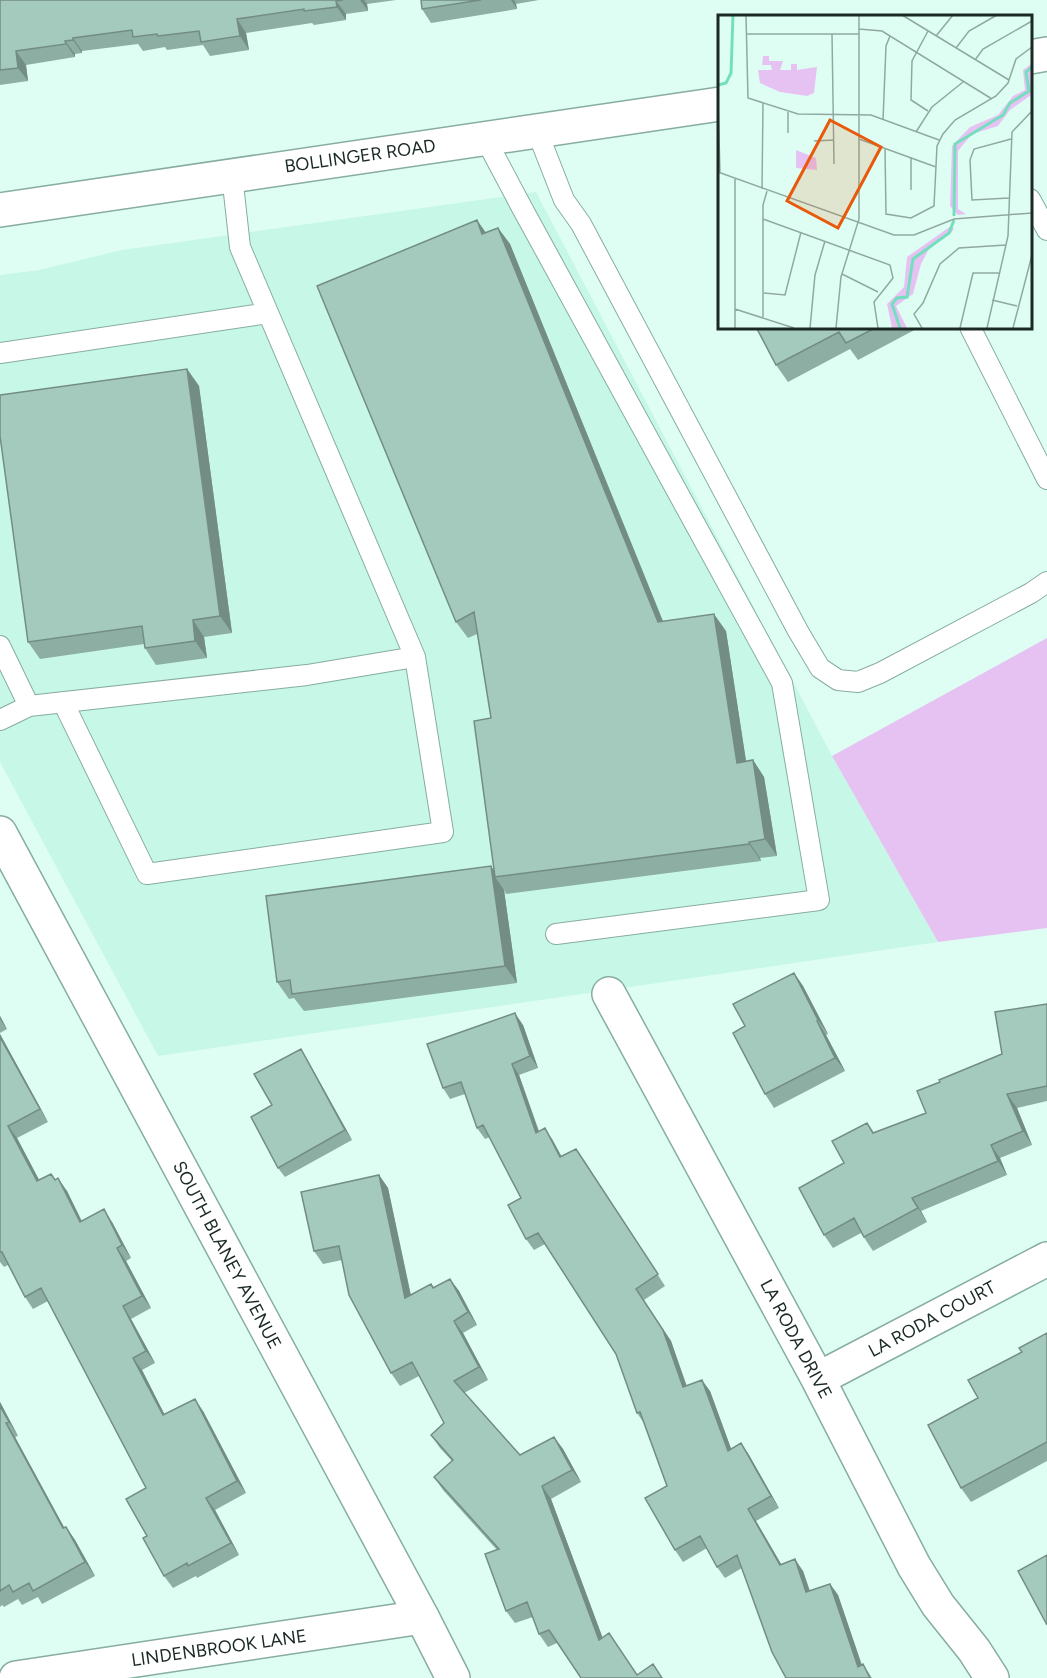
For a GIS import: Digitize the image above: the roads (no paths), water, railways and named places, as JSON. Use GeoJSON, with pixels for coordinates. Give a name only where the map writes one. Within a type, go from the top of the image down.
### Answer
{"type":"FeatureCollection","features":[{"type":"Feature","properties":{"kind":"street"},"geometry":{"type":"LineString","coordinates":[[1032,57],[1047,54]]}},
{"type":"Feature","properties":{"kind":"street","name":"BOLLINGER ROAD"},"geometry":{"type":"LineString","coordinates":[[0,210],[718,104]]}},
{"type":"Feature","properties":{"kind":"street","name":"SOUTH BLANEY AVENUE"},"geometry":{"type":"LineString","coordinates":[[0,833],[453,1678]]}},
{"type":"Feature","properties":{"kind":"street","name":"LA RODA DRIVE"},"geometry":{"type":"LineString","coordinates":[[609,994],[818,1379],[914,1566],[938,1605],[993,1678]]}},
{"type":"Feature","properties":{"kind":"street","name":"LA RODA COURT"},"geometry":{"type":"LineString","coordinates":[[818,1379],[1047,1259]]}},
{"type":"Feature","properties":{"kind":"street","name":"LINDENBROOK LANE"},"geometry":{"type":"LineString","coordinates":[[16,1678],[422,1617]]}},
{"type":"Feature","properties":{"kind":"lane"},"geometry":{"type":"LineString","coordinates":[[537,131],[564,200],[581,224],[798,631],[820,668],[838,680],[858,682],[880,673],[1031,593],[1047,582]]}},
{"type":"Feature","properties":{"kind":"lane"},"geometry":{"type":"LineString","coordinates":[[485,138],[526,217],[782,682],[819,900],[556,934]]}},
{"type":"Feature","properties":{"kind":"lane"},"geometry":{"type":"LineString","coordinates":[[63,702],[147,874],[443,832],[415,657],[240,247],[232,175]]}},
{"type":"Feature","properties":{"kind":"lane"},"geometry":{"type":"LineString","coordinates":[[1032,203],[1047,230]]}},
{"type":"Feature","properties":{"kind":"lane"},"geometry":{"type":"LineString","coordinates":[[0,353],[268,313]]}},
{"type":"Feature","properties":{"kind":"lane"},"geometry":{"type":"LineString","coordinates":[[971,328],[1047,480]]}},
{"type":"Feature","properties":{"kind":"lane"},"geometry":{"type":"LineString","coordinates":[[0,646],[29,706]]}},
{"type":"Feature","properties":{"kind":"lane"},"geometry":{"type":"LineString","coordinates":[[0,720],[29,706],[307,675],[415,657]]}}]}
